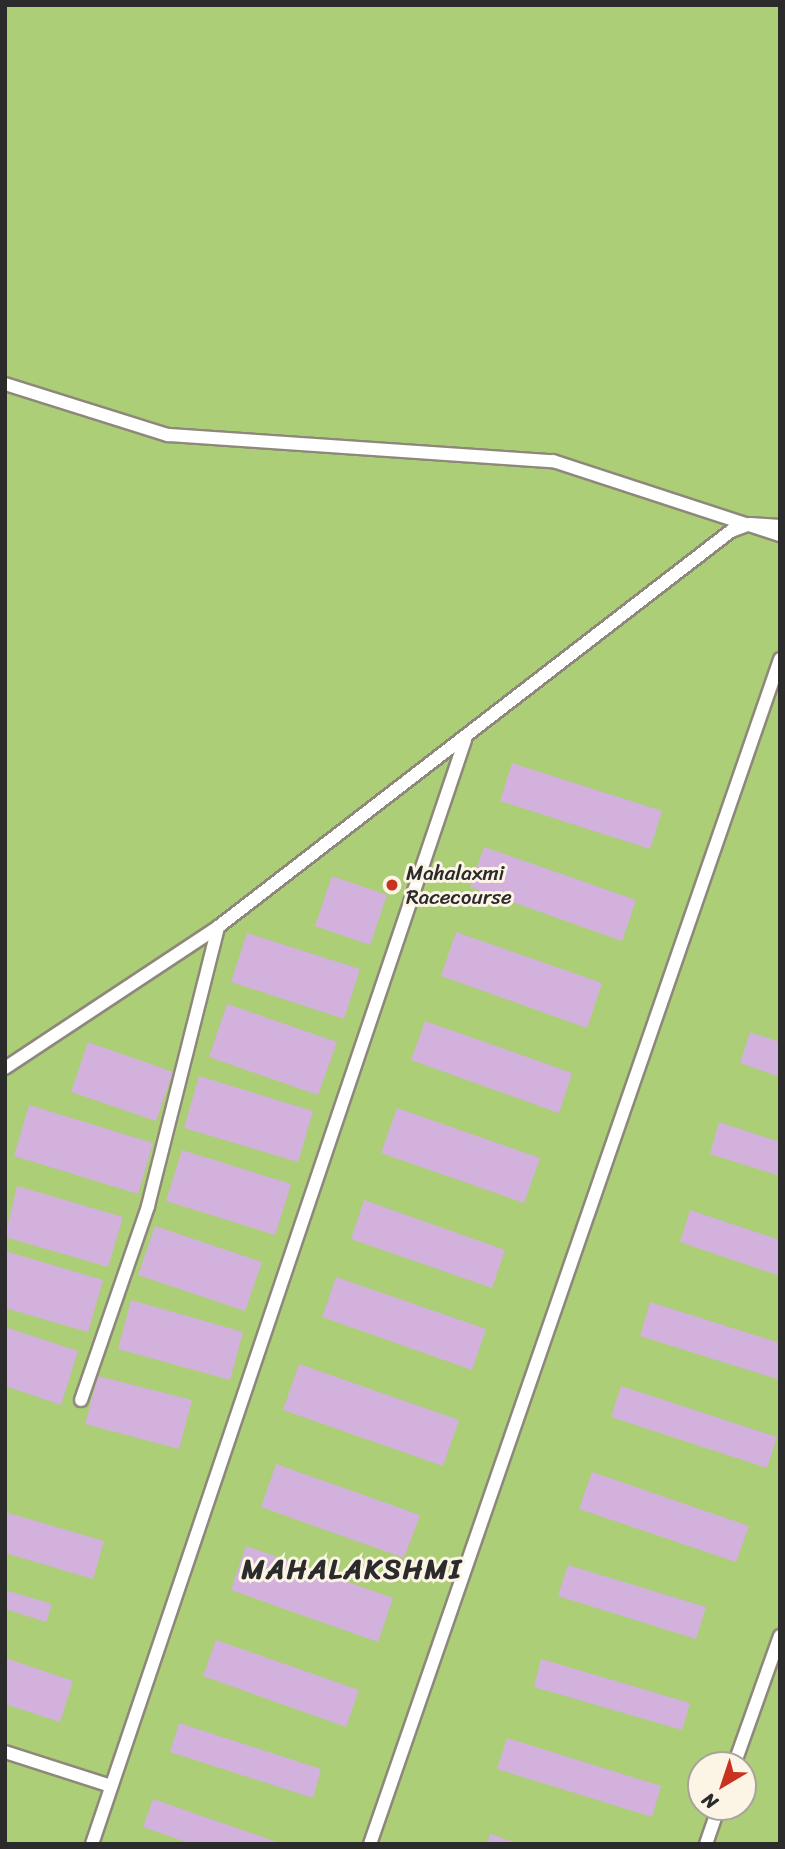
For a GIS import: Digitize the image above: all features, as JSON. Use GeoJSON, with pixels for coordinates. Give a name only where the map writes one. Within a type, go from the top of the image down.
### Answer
{"type":"FeatureCollection","features":[{"type":"Feature","properties":{"kind":"lane"},"geometry":{"type":"LineString","coordinates":[[5,384],[168,435],[553,461],[780,535]]}},
{"type":"Feature","properties":{"kind":"lane"},"geometry":{"type":"LineString","coordinates":[[7,1063],[218,927],[465,740],[732,531],[750,524],[780,526]]}},
{"type":"Feature","properties":{"kind":"lane"},"geometry":{"type":"LineString","coordinates":[[370,1844],[780,659]]}},
{"type":"Feature","properties":{"kind":"lane"},"geometry":{"type":"LineString","coordinates":[[92,1844],[465,740]]}},
{"type":"Feature","properties":{"kind":"lane"},"geometry":{"type":"LineString","coordinates":[[81,1400],[148,1206],[218,927]]}},
{"type":"Feature","properties":{"kind":"lane"},"geometry":{"type":"LineString","coordinates":[[739,1751],[780,1636]]}},
{"type":"Feature","properties":{"kind":"lane"},"geometry":{"type":"LineString","coordinates":[[5,1752],[111,1786]]}},
{"type":"Feature","properties":{"kind":"lane"},"geometry":{"type":"LineString","coordinates":[[706,1844],[714,1821]]}},
{"type":"Feature","properties":{"kind":"green space","name":"Mahalaxmi Racecourse"},"geometry":{"type":"Polygon","coordinates":[[[5,5],[780,5],[780,1844],[5,1844],[5,5]]]}},
{"type":"Feature","properties":{"kind":"building"},"geometry":{"type":"Polygon","coordinates":[[[512,763],[662,811],[650,849],[500,801],[512,763]]]}},
{"type":"Feature","properties":{"kind":"building"},"geometry":{"type":"Polygon","coordinates":[[[484,847],[636,900],[622,941],[470,887],[484,847]]]}},
{"type":"Feature","properties":{"kind":"building"},"geometry":{"type":"Polygon","coordinates":[[[332,876],[387,895],[370,945],[315,926],[332,876]]]}},
{"type":"Feature","properties":{"kind":"building"},"geometry":{"type":"Polygon","coordinates":[[[456,932],[602,983],[587,1028],[441,976],[456,932]]]}},
{"type":"Feature","properties":{"kind":"building"},"geometry":{"type":"Polygon","coordinates":[[[247,933],[360,969],[344,1019],[231,982],[247,933]]]}},
{"type":"Feature","properties":{"kind":"building"},"geometry":{"type":"Polygon","coordinates":[[[227,1004],[337,1042],[318,1095],[209,1057],[227,1004]]]}},
{"type":"Feature","properties":{"kind":"building"},"geometry":{"type":"Polygon","coordinates":[[[425,1021],[572,1073],[559,1113],[411,1060],[425,1021]]]}},
{"type":"Feature","properties":{"kind":"building"},"geometry":{"type":"Polygon","coordinates":[[[750,1032],[780,1042],[780,1077],[740,1063],[750,1032]]]}},
{"type":"Feature","properties":{"kind":"building"},"geometry":{"type":"Polygon","coordinates":[[[88,1042],[173,1072],[156,1121],[71,1092],[88,1042]]]}},
{"type":"Feature","properties":{"kind":"building"},"geometry":{"type":"Polygon","coordinates":[[[199,1076],[313,1111],[298,1162],[184,1128],[199,1076]]]}},
{"type":"Feature","properties":{"kind":"building"},"geometry":{"type":"Polygon","coordinates":[[[29,1105],[153,1143],[138,1194],[14,1156],[29,1105]]]}},
{"type":"Feature","properties":{"kind":"building"},"geometry":{"type":"Polygon","coordinates":[[[397,1108],[540,1158],[524,1203],[381,1153],[397,1108]]]}},
{"type":"Feature","properties":{"kind":"building"},"geometry":{"type":"Polygon","coordinates":[[[719,1122],[780,1142],[780,1176],[710,1154],[719,1122]]]}},
{"type":"Feature","properties":{"kind":"building"},"geometry":{"type":"Polygon","coordinates":[[[182,1150],[291,1184],[275,1235],[166,1201],[182,1150]]]}},
{"type":"Feature","properties":{"kind":"building"},"geometry":{"type":"Polygon","coordinates":[[[17,1186],[123,1217],[108,1267],[5,1237],[17,1186]]]}},
{"type":"Feature","properties":{"kind":"building"},"geometry":{"type":"Polygon","coordinates":[[[364,1200],[505,1250],[492,1288],[351,1239],[364,1200]]]}},
{"type":"Feature","properties":{"kind":"building"},"geometry":{"type":"Polygon","coordinates":[[[690,1210],[780,1240],[780,1276],[680,1242],[690,1210]]]}},
{"type":"Feature","properties":{"kind":"building"},"geometry":{"type":"Polygon","coordinates":[[[155,1226],[262,1262],[245,1311],[138,1275],[155,1226]]]}},
{"type":"Feature","properties":{"kind":"building"},"geometry":{"type":"Polygon","coordinates":[[[5,1251],[103,1280],[88,1332],[5,1308],[5,1251]]]}},
{"type":"Feature","properties":{"kind":"building"},"geometry":{"type":"Polygon","coordinates":[[[336,1277],[486,1329],[472,1370],[322,1317],[336,1277]]]}},
{"type":"Feature","properties":{"kind":"building"},"geometry":{"type":"Polygon","coordinates":[[[131,1300],[243,1332],[230,1380],[118,1349],[131,1300]]]}},
{"type":"Feature","properties":{"kind":"building"},"geometry":{"type":"Polygon","coordinates":[[[650,1302],[780,1343],[780,1380],[640,1336],[650,1302]]]}},
{"type":"Feature","properties":{"kind":"building"},"geometry":{"type":"Polygon","coordinates":[[[5,1327],[78,1351],[61,1405],[5,1386],[5,1327]]]}},
{"type":"Feature","properties":{"kind":"building"},"geometry":{"type":"Polygon","coordinates":[[[299,1364],[459,1420],[443,1466],[283,1410],[299,1364]]]}},
{"type":"Feature","properties":{"kind":"building"},"geometry":{"type":"Polygon","coordinates":[[[98,1376],[192,1400],[179,1449],[85,1424],[98,1376]]]}},
{"type":"Feature","properties":{"kind":"building"},"geometry":{"type":"Polygon","coordinates":[[[621,1386],[777,1437],[767,1468],[611,1417],[621,1386]]]}},
{"type":"Feature","properties":{"kind":"building"},"geometry":{"type":"Polygon","coordinates":[[[276,1464],[420,1515],[404,1558],[261,1507],[276,1464]]]}},
{"type":"Feature","properties":{"kind":"building"},"geometry":{"type":"Polygon","coordinates":[[[592,1472],[749,1526],[736,1562],[579,1509],[592,1472]]]}},
{"type":"Feature","properties":{"kind":"building"},"geometry":{"type":"Polygon","coordinates":[[[5,1512],[104,1541],[93,1579],[5,1553],[5,1512]]]}},
{"type":"Feature","properties":{"kind":"building"},"geometry":{"type":"Polygon","coordinates":[[[246,1546],[393,1598],[378,1642],[231,1590],[246,1546]]]}},
{"type":"Feature","properties":{"kind":"building"},"geometry":{"type":"Polygon","coordinates":[[[568,1565],[706,1607],[696,1639],[558,1596],[568,1565]]]}},
{"type":"Feature","properties":{"kind":"building"},"geometry":{"type":"Polygon","coordinates":[[[5,1590],[52,1604],[46,1622],[5,1609],[5,1590]]]}},
{"type":"Feature","properties":{"kind":"building"},"geometry":{"type":"Polygon","coordinates":[[[216,1640],[359,1690],[346,1727],[203,1676],[216,1640]]]}},
{"type":"Feature","properties":{"kind":"building"},"geometry":{"type":"Polygon","coordinates":[[[5,1658],[73,1681],[60,1722],[5,1704],[5,1658]]]}},
{"type":"Feature","properties":{"kind":"building"},"geometry":{"type":"Polygon","coordinates":[[[541,1659],[690,1703],[682,1730],[534,1687],[541,1659]]]}},
{"type":"Feature","properties":{"kind":"building"},"geometry":{"type":"Polygon","coordinates":[[[179,1723],[321,1769],[313,1798],[170,1752],[179,1723]]]}},
{"type":"Feature","properties":{"kind":"building"},"geometry":{"type":"Polygon","coordinates":[[[507,1738],[661,1786],[652,1817],[497,1769],[507,1738]]]}},
{"type":"Feature","properties":{"kind":"building"},"geometry":{"type":"Polygon","coordinates":[[[153,1799],[280,1844],[192,1844],[143,1827],[153,1799]]]}},
{"type":"Feature","properties":{"kind":"building"},"geometry":{"type":"Polygon","coordinates":[[[490,1834],[518,1843],[518,1844],[487,1844],[490,1834]]]}},
{"type":"Feature","properties":{"kind":"place","name":"Mahalaxmi Racecourse"},"geometry":{"type":"Point","coordinates":[392,885]}},
{"type":"Feature","properties":{"kind":"district","name":"MAHALAKSHMI"},"geometry":{"type":"Point","coordinates":[352,1569]}}]}
